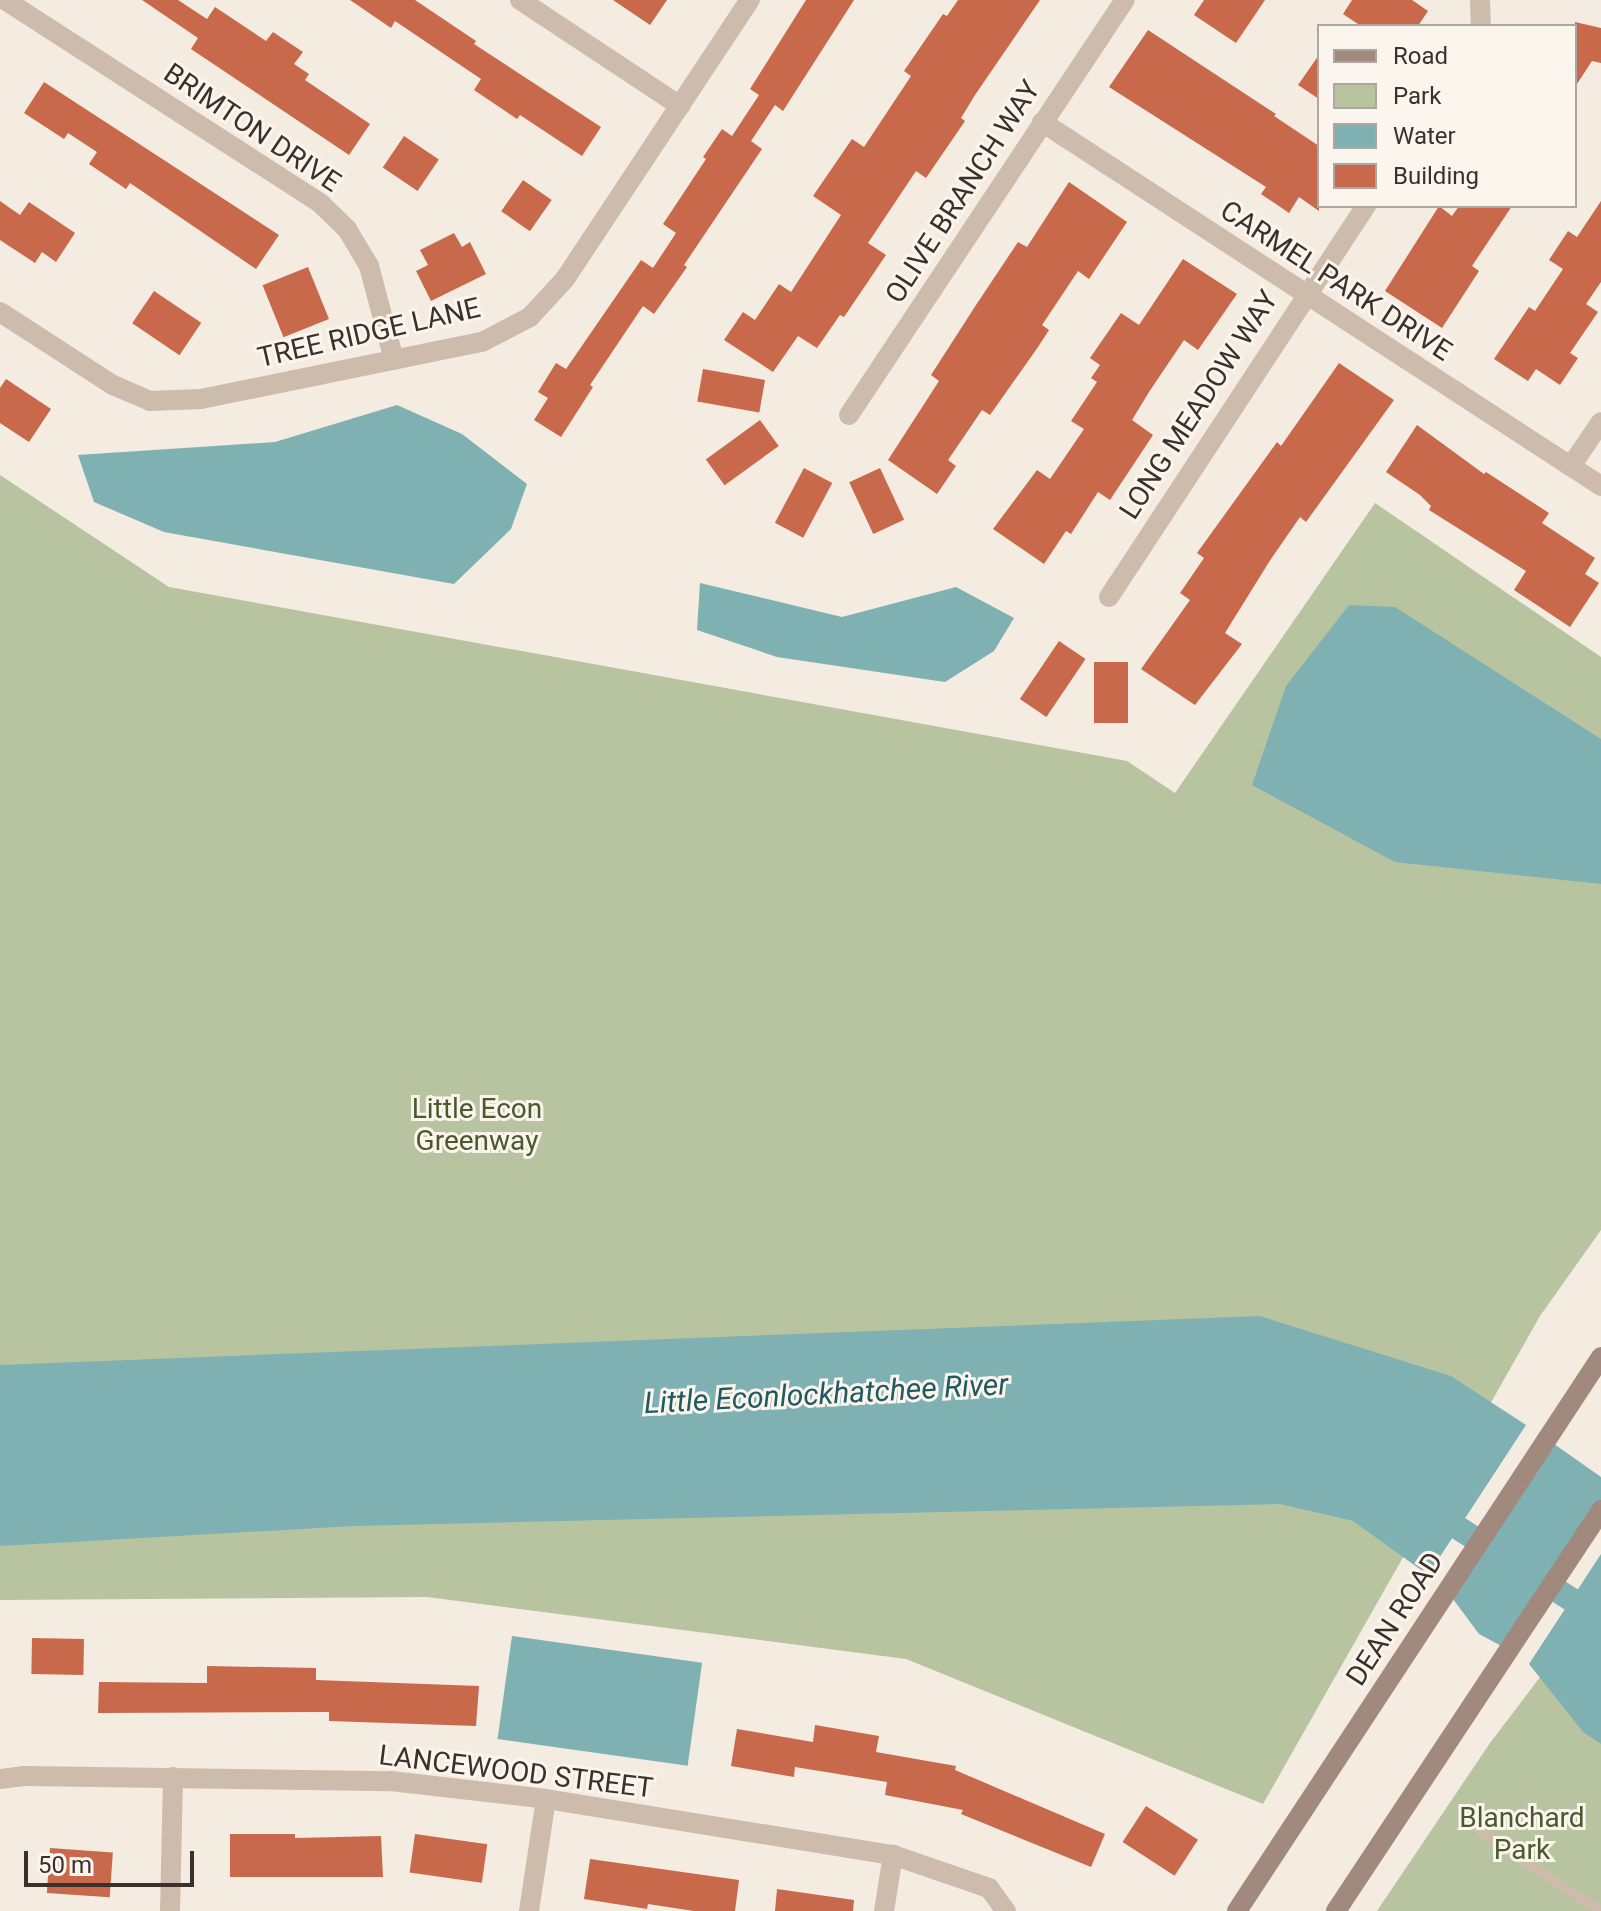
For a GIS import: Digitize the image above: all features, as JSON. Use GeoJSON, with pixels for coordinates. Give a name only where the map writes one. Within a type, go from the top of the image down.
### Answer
{"type":"FeatureCollection","features":[{"type":"Feature","properties":{"kind":"main road","name":"DEAN ROAD"},"geometry":{"type":"LineString","coordinates":[[1237,1911],[1601,1357]]}},
{"type":"Feature","properties":{"kind":"main road"},"geometry":{"type":"LineString","coordinates":[[1336,1911],[1601,1510]]}},
{"type":"Feature","properties":{"kind":"street","name":"BRIMTON DRIVE"},"geometry":{"type":"LineString","coordinates":[[5,0],[321,204],[347,229],[369,266],[394,360]]}},
{"type":"Feature","properties":{"kind":"street"},"geometry":{"type":"LineString","coordinates":[[520,0],[680,106]]}},
{"type":"Feature","properties":{"kind":"street","name":"TREE RIDGE LANE"},"geometry":{"type":"LineString","coordinates":[[0,312],[113,385],[150,401],[201,399],[482,342],[530,317],[565,279],[750,0]]}},
{"type":"Feature","properties":{"kind":"street","name":"OLIVE BRANCH WAY"},"geometry":{"type":"LineString","coordinates":[[849,415],[1125,0]]}},
{"type":"Feature","properties":{"kind":"street"},"geometry":{"type":"LineString","coordinates":[[1480,0],[1481,24]]}},
{"type":"Feature","properties":{"kind":"street","name":"CARMEL PARK DRIVE"},"geometry":{"type":"LineString","coordinates":[[1042,122],[1601,486]]}},
{"type":"Feature","properties":{"kind":"street","name":"LONG MEADOW WAY"},"geometry":{"type":"LineString","coordinates":[[1109,597],[1304,295],[1365,208]]}},
{"type":"Feature","properties":{"kind":"street"},"geometry":{"type":"LineString","coordinates":[[1571,466],[1601,422]]}},
{"type":"Feature","properties":{"kind":"street"},"geometry":{"type":"LineString","coordinates":[[170,1911],[173,1777]]}},
{"type":"Feature","properties":{"kind":"street","name":"LANCEWOOD STREET"},"geometry":{"type":"LineString","coordinates":[[0,1779],[173,1777],[391,1781],[546,1799],[893,1855],[989,1888],[1006,1911]]}},
{"type":"Feature","properties":{"kind":"street"},"geometry":{"type":"LineString","coordinates":[[529,1911],[546,1799]]}},
{"type":"Feature","properties":{"kind":"street"},"geometry":{"type":"LineString","coordinates":[[884,1911],[893,1855]]}},
{"type":"Feature","properties":{"kind":"lane"},"geometry":{"type":"LineString","coordinates":[[1481,1833],[1600,1911]]}},
{"type":"Feature","properties":{"kind":"green space","name":"Little Econ Greenway"},"geometry":{"type":"Polygon","coordinates":[[[0,475],[169,587],[1127,761],[1175,793],[1375,503],[1601,657],[1601,1230],[1540,1316],[1263,1804],[906,1659],[427,1597],[0,1600],[0,475]]]}},
{"type":"Feature","properties":{"kind":"green space","name":"Blanchard Park"},"geometry":{"type":"Polygon","coordinates":[[[1601,1597],[1601,1911],[1377,1911],[1490,1743],[1601,1597]]]}},
{"type":"Feature","properties":{"kind":"water"},"geometry":{"type":"Polygon","coordinates":[[[397,405],[462,434],[527,484],[511,529],[454,584],[164,532],[94,502],[78,455],[275,442],[397,405]]]}},
{"type":"Feature","properties":{"kind":"water"},"geometry":{"type":"Polygon","coordinates":[[[700,583],[842,617],[956,587],[1014,618],[994,651],[945,682],[777,657],[697,630],[700,583]]]}},
{"type":"Feature","properties":{"kind":"water"},"geometry":{"type":"Polygon","coordinates":[[[1349,605],[1395,607],[1601,739],[1601,884],[1395,862],[1252,785],[1286,686],[1349,605]]]}},
{"type":"Feature","properties":{"kind":"water"},"geometry":{"type":"Polygon","coordinates":[[[1260,1316],[1451,1376],[1526,1425],[1428,1575],[1353,1521],[1280,1504],[354,1526],[0,1546],[0,1365],[1260,1316]]]}},
{"type":"Feature","properties":{"kind":"water"},"geometry":{"type":"Polygon","coordinates":[[[1547,1439],[1601,1477],[1601,1510],[1509,1650],[1479,1634],[1447,1591],[1547,1439]]]}},
{"type":"Feature","properties":{"kind":"water"},"geometry":{"type":"Polygon","coordinates":[[[1601,1554],[1601,1744],[1583,1732],[1529,1664],[1601,1554]]]}},
{"type":"Feature","properties":{"kind":"water"},"geometry":{"type":"Polygon","coordinates":[[[512,1636],[702,1663],[688,1766],[498,1739],[512,1636]]]}},
{"type":"Feature","properties":{"kind":"building"},"geometry":{"type":"Polygon","coordinates":[[[142,0],[178,0],[207,19],[215,7],[266,41],[273,32],[303,52],[294,64],[309,74],[305,80],[370,124],[349,155],[191,49],[198,38],[142,0]]]}},
{"type":"Feature","properties":{"kind":"building"},"geometry":{"type":"Polygon","coordinates":[[[350,0],[415,0],[476,41],[474,44],[601,127],[582,156],[520,115],[517,119],[474,90],[481,79],[395,21],[391,28],[350,0]]]}},
{"type":"Feature","properties":{"kind":"building"},"geometry":{"type":"Polygon","coordinates":[[[613,0],[667,0],[650,25],[613,0]]]}},
{"type":"Feature","properties":{"kind":"building"},"geometry":{"type":"Polygon","coordinates":[[[806,0],[854,0],[783,111],[775,105],[751,141],[762,149],[684,265],[687,267],[654,314],[643,306],[590,385],[593,387],[561,437],[534,420],[548,398],[538,392],[556,363],[566,369],[641,260],[653,268],[676,233],[663,224],[722,129],[732,136],[759,95],[750,89],[806,0]]]}},
{"type":"Feature","properties":{"kind":"building"},"geometry":{"type":"Polygon","coordinates":[[[958,0],[1040,0],[975,95],[961,118],[965,121],[926,178],[916,171],[868,243],[886,255],[844,317],[840,315],[817,348],[798,336],[773,372],[724,340],[743,312],[755,320],[779,284],[791,292],[841,215],[813,196],[852,139],[864,147],[911,76],[904,71],[943,14],[947,16],[958,0]]]}},
{"type":"Feature","properties":{"kind":"building"},"geometry":{"type":"Polygon","coordinates":[[[1204,0],[1265,0],[1236,43],[1194,15],[1204,0]]]}},
{"type":"Feature","properties":{"kind":"building"},"geometry":{"type":"Polygon","coordinates":[[[1352,0],[1412,0],[1428,11],[1419,24],[1358,24],[1343,14],[1352,0]]]}},
{"type":"Feature","properties":{"kind":"building"},"geometry":{"type":"Polygon","coordinates":[[[1575,22],[1601,28],[1601,63],[1592,61],[1577,84],[1577,24],[1575,22]]]}},
{"type":"Feature","properties":{"kind":"building"},"geometry":{"type":"Polygon","coordinates":[[[1148,30],[1317,145],[1319,211],[1299,197],[1289,213],[1261,194],[1266,187],[1109,87],[1148,30]]]}},
{"type":"Feature","properties":{"kind":"building"},"geometry":{"type":"Polygon","coordinates":[[[1317,58],[1317,98],[1298,85],[1317,58]]]}},
{"type":"Feature","properties":{"kind":"building"},"geometry":{"type":"Polygon","coordinates":[[[44,82],[279,235],[256,269],[130,183],[126,189],[89,164],[97,152],[68,133],[64,139],[24,113],[44,82]]]}},
{"type":"Feature","properties":{"kind":"building"},"geometry":{"type":"Polygon","coordinates":[[[404,136],[439,159],[418,191],[383,168],[404,136]]]}},
{"type":"Feature","properties":{"kind":"building"},"geometry":{"type":"Polygon","coordinates":[[[523,180],[552,200],[530,231],[501,211],[523,180]]]}},
{"type":"Feature","properties":{"kind":"building"},"geometry":{"type":"Polygon","coordinates":[[[1069,182],[1127,222],[1089,279],[1078,271],[1042,325],[1049,330],[1038,347],[990,415],[982,410],[948,460],[956,466],[937,494],[888,460],[939,381],[931,375],[976,305],[1018,242],[1027,247],[1069,182]]]}},
{"type":"Feature","properties":{"kind":"building"},"geometry":{"type":"Polygon","coordinates":[[[0,201],[20,215],[29,202],[75,233],[56,262],[42,252],[35,263],[0,240],[0,201]]]}},
{"type":"Feature","properties":{"kind":"building"},"geometry":{"type":"Polygon","coordinates":[[[1601,201],[1601,282],[1586,304],[1598,312],[1570,353],[1578,358],[1560,385],[1536,369],[1528,381],[1494,359],[1529,307],[1535,311],[1563,269],[1549,260],[1568,231],[1577,237],[1601,201]]]}},
{"type":"Feature","properties":{"kind":"building"},"geometry":{"type":"Polygon","coordinates":[[[1438,208],[1452,216],[1458,208],[1511,208],[1472,266],[1479,271],[1442,328],[1385,291],[1438,208]]]}},
{"type":"Feature","properties":{"kind":"building"},"geometry":{"type":"Polygon","coordinates":[[[454,233],[462,247],[470,242],[486,274],[431,301],[416,271],[428,265],[420,250],[454,233]]]}},
{"type":"Feature","properties":{"kind":"building"},"geometry":{"type":"Polygon","coordinates":[[[1183,259],[1237,294],[1198,350],[1184,340],[1149,392],[1132,420],[1153,435],[1110,500],[1098,492],[1071,534],[1066,531],[1044,564],[993,529],[1037,470],[1050,479],[1084,429],[1071,421],[1097,382],[1091,378],[1100,365],[1090,358],[1121,313],[1139,325],[1183,259]]]}},
{"type":"Feature","properties":{"kind":"building"},"geometry":{"type":"Polygon","coordinates":[[[308,267],[329,319],[284,337],[263,285],[308,267]]]}},
{"type":"Feature","properties":{"kind":"building"},"geometry":{"type":"Polygon","coordinates":[[[154,291],[201,323],[179,355],[132,323],[154,291]]]}},
{"type":"Feature","properties":{"kind":"building"},"geometry":{"type":"Polygon","coordinates":[[[1339,363],[1394,400],[1306,522],[1300,517],[1269,562],[1225,633],[1242,644],[1195,705],[1141,669],[1190,600],[1180,593],[1204,558],[1197,553],[1277,442],[1281,446],[1339,363]]]}},
{"type":"Feature","properties":{"kind":"building"},"geometry":{"type":"Polygon","coordinates":[[[703,369],[765,380],[759,412],[697,401],[703,369]]]}},
{"type":"Feature","properties":{"kind":"building"},"geometry":{"type":"Polygon","coordinates":[[[6,379],[51,409],[29,442],[0,423],[0,388],[6,379]]]}},
{"type":"Feature","properties":{"kind":"building"},"geometry":{"type":"Polygon","coordinates":[[[760,420],[779,446],[725,485],[706,459],[760,420]]]}},
{"type":"Feature","properties":{"kind":"building"},"geometry":{"type":"Polygon","coordinates":[[[1417,425],[1484,474],[1486,472],[1549,513],[1542,523],[1595,558],[1585,574],[1599,583],[1570,627],[1514,590],[1526,571],[1429,510],[1431,506],[1420,495],[1386,472],[1417,425]]]}},
{"type":"Feature","properties":{"kind":"building"},"geometry":{"type":"Polygon","coordinates":[[[804,468],[832,483],[803,538],[775,523],[804,468]]]}},
{"type":"Feature","properties":{"kind":"building"},"geometry":{"type":"Polygon","coordinates":[[[880,468],[904,520],[873,534],[849,482],[880,468]]]}},
{"type":"Feature","properties":{"kind":"building"},"geometry":{"type":"Polygon","coordinates":[[[1059,641],[1086,659],[1046,717],[1020,699],[1059,641]]]}},
{"type":"Feature","properties":{"kind":"building"},"geometry":{"type":"Polygon","coordinates":[[[1094,662],[1128,662],[1128,723],[1094,723],[1094,662]]]}},
{"type":"Feature","properties":{"kind":"building"},"geometry":{"type":"Polygon","coordinates":[[[32,1638],[84,1639],[83,1675],[31,1674],[32,1638]]]}},
{"type":"Feature","properties":{"kind":"building"},"geometry":{"type":"Polygon","coordinates":[[[207,1666],[316,1668],[316,1680],[479,1686],[476,1726],[329,1721],[329,1712],[98,1713],[99,1682],[207,1683],[207,1666]]]}},
{"type":"Feature","properties":{"kind":"building"},"geometry":{"type":"Polygon","coordinates":[[[815,1725],[879,1736],[876,1752],[956,1766],[955,1770],[1105,1834],[1091,1867],[961,1814],[963,1810],[885,1795],[887,1782],[795,1767],[794,1777],[731,1766],[737,1729],[813,1742],[815,1725]]]}},
{"type":"Feature","properties":{"kind":"building"},"geometry":{"type":"Polygon","coordinates":[[[1146,1806],[1198,1840],[1175,1876],[1123,1842],[1146,1806]]]}},
{"type":"Feature","properties":{"kind":"building"},"geometry":{"type":"Polygon","coordinates":[[[230,1834],[295,1834],[295,1838],[381,1836],[383,1877],[230,1877],[230,1834]]]}},
{"type":"Feature","properties":{"kind":"building"},"geometry":{"type":"Polygon","coordinates":[[[415,1834],[487,1844],[482,1883],[410,1873],[415,1834]]]}},
{"type":"Feature","properties":{"kind":"building"},"geometry":{"type":"Polygon","coordinates":[[[50,1848],[113,1852],[110,1897],[47,1893],[50,1848]]]}},
{"type":"Feature","properties":{"kind":"building"},"geometry":{"type":"Polygon","coordinates":[[[590,1859],[739,1880],[735,1911],[694,1911],[648,1904],[647,1909],[584,1899],[590,1859]]]}},
{"type":"Feature","properties":{"kind":"building"},"geometry":{"type":"Polygon","coordinates":[[[777,1889],[854,1900],[853,1911],[775,1911],[777,1889]]]}},
{"type":"Feature","properties":{"kind":"waterway","name":"Little Econlockhatchee River"},"geometry":{"type":"LineString","coordinates":[[1433,1512],[1496,1552]]}},
{"type":"Feature","properties":{"kind":"waterway","name":"Little Econlockhatchee River"},"geometry":{"type":"LineString","coordinates":[[1531,1574],[1601,1618]]}}]}
